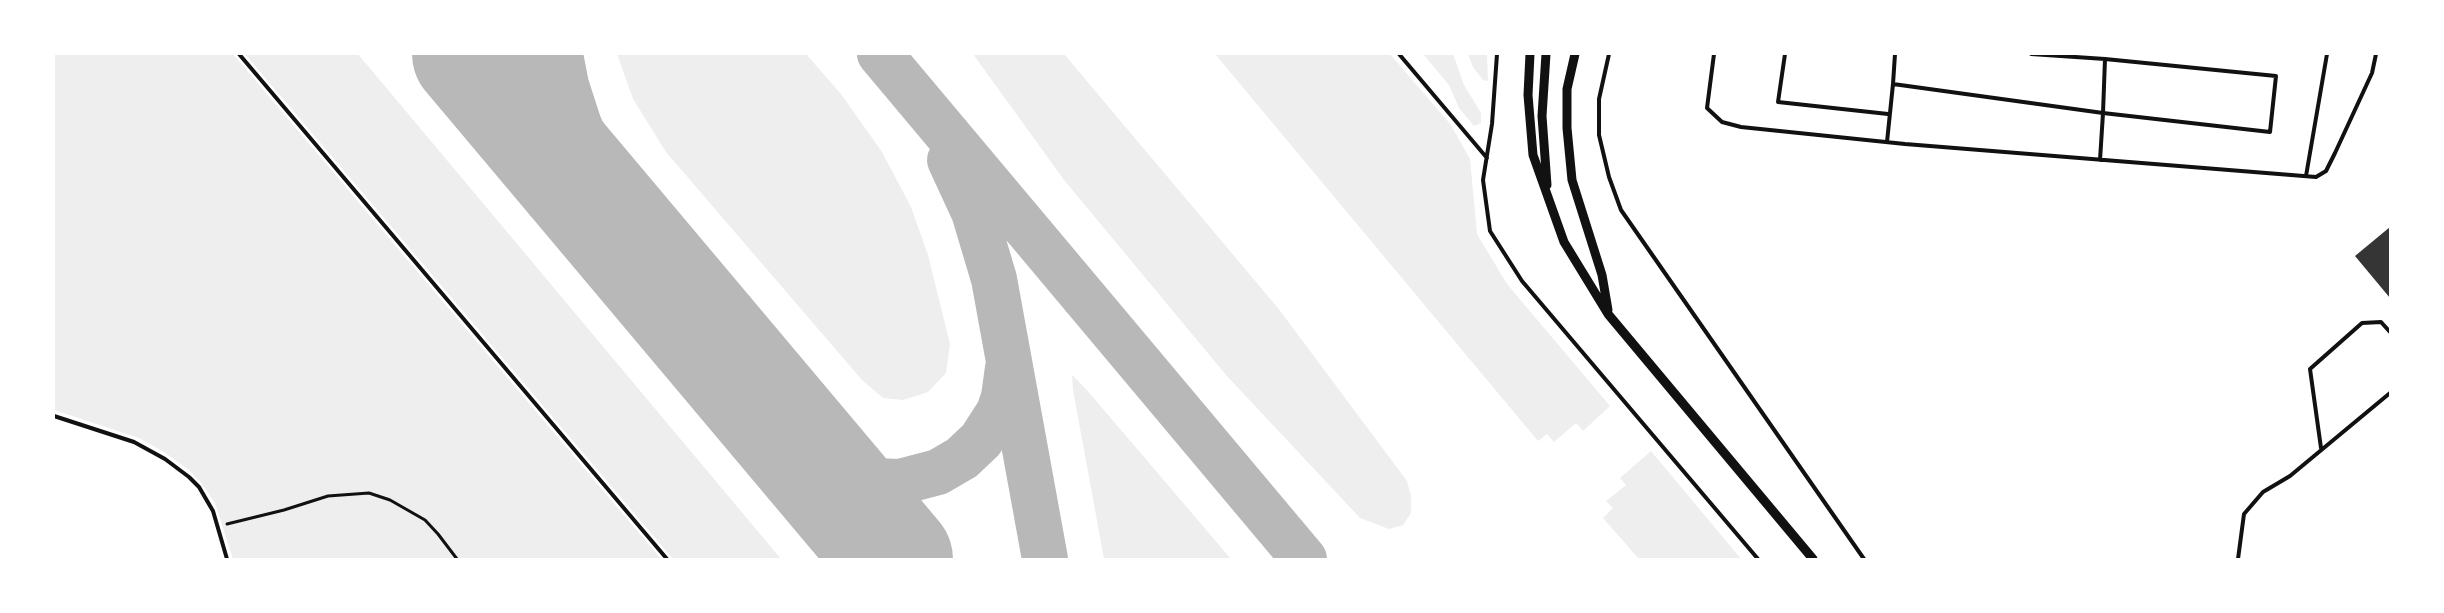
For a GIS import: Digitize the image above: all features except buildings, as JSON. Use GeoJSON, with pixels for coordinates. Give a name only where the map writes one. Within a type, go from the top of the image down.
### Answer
{"type":"FeatureCollection","features":[{"type":"Feature","properties":{"kind":"street"},"geometry":{"type":"LineString","coordinates":[[1530,54],[1528,95],[1533,155],[1564,242],[1608,314],[1813,559]]}},
{"type":"Feature","properties":{"kind":"street"},"geometry":{"type":"LineString","coordinates":[[1546,54],[1542,116],[1547,192]]}},
{"type":"Feature","properties":{"kind":"street"},"geometry":{"type":"LineString","coordinates":[[1575,54],[1567,89],[1567,128],[1572,180],[1602,275],[1608,314]]}},
{"type":"Feature","properties":{"kind":"lane"},"geometry":{"type":"LineString","coordinates":[[239,54],[667,559]]}},
{"type":"Feature","properties":{"kind":"lane"},"geometry":{"type":"LineString","coordinates":[[1399,54],[1487,158]]}},
{"type":"Feature","properties":{"kind":"lane"},"geometry":{"type":"LineString","coordinates":[[1497,54],[1492,124],[1483,180],[1490,230],[1522,281],[1758,559]]}},
{"type":"Feature","properties":{"kind":"lane"},"geometry":{"type":"LineString","coordinates":[[1609,54],[1599,99],[1599,135],[1609,177],[1621,210],[1864,559]]}},
{"type":"Feature","properties":{"kind":"lane"},"geometry":{"type":"LineString","coordinates":[[1714,54],[1707,108],[1722,122],[1741,127],[1888,142],[2316,177],[2326,170],[2372,73],[2376,54]]}},
{"type":"Feature","properties":{"kind":"lane"},"geometry":{"type":"LineString","coordinates":[[1785,54],[1778,102],[1888,114]]}},
{"type":"Feature","properties":{"kind":"lane"},"geometry":{"type":"LineString","coordinates":[[1888,142],[1888,114],[1895,54]]}},
{"type":"Feature","properties":{"kind":"lane"},"geometry":{"type":"LineString","coordinates":[[1893,84],[2103,113],[2270,132],[2276,76],[2105,59],[2031,54]]}},
{"type":"Feature","properties":{"kind":"lane"},"geometry":{"type":"LineString","coordinates":[[2306,176],[2327,54]]}},
{"type":"Feature","properties":{"kind":"lane"},"geometry":{"type":"LineString","coordinates":[[2100,160],[2105,59]]}},
{"type":"Feature","properties":{"kind":"lane"},"geometry":{"type":"LineString","coordinates":[[2321,448],[2310,369],[2362,324],[2381,322],[2390,332]]}},
{"type":"Feature","properties":{"kind":"lane"},"geometry":{"type":"LineString","coordinates":[[2238,559],[2244,514],[2263,492],[2290,476],[2321,448],[2350,428],[2390,393]]}},
{"type":"Feature","properties":{"kind":"lane"},"geometry":{"type":"LineString","coordinates":[[54,416],[134,442],[165,459],[199,487],[212,510],[227,559]]}},
{"type":"Feature","properties":{"kind":"path"},"geometry":{"type":"LineString","coordinates":[[218,526],[284,510],[328,496],[369,493],[390,500],[424,520],[438,534],[456,559]]}},
{"type":"Feature","properties":{"kind":"shaded area"},"geometry":{"type":"Polygon","coordinates":[[[54,54],[233,54],[661,559],[233,559],[215,503],[203,485],[189,470],[164,452],[139,438],[54,410],[54,54]]]}},
{"type":"Feature","properties":{"kind":"shaded area"},"geometry":{"type":"Polygon","coordinates":[[[245,54],[358,54],[781,559],[673,559],[245,54]]]}},
{"type":"Feature","properties":{"kind":"shaded area"},"geometry":{"type":"Polygon","coordinates":[[[617,54],[806,54],[841,94],[882,152],[911,207],[928,255],[950,344],[946,373],[928,392],[903,400],[883,398],[862,380],[666,152],[633,99],[617,54]]]}},
{"type":"Feature","properties":{"kind":"shaded area"},"geometry":{"type":"Polygon","coordinates":[[[973,54],[1064,54],[1278,308],[1407,481],[1411,496],[1411,513],[1403,525],[1389,529],[1360,518],[1226,375],[1064,180],[973,54]]]}},
{"type":"Feature","properties":{"kind":"shaded area"},"geometry":{"type":"Polygon","coordinates":[[[1215,54],[1390,54],[1451,125],[1470,159],[1477,234],[1507,284],[1610,406],[1583,431],[1576,423],[1554,442],[1547,434],[1538,441],[1215,54]]]}},
{"type":"Feature","properties":{"kind":"shaded area"},"geometry":{"type":"Polygon","coordinates":[[[1423,54],[1453,54],[1464,85],[1481,113],[1481,123],[1474,126],[1459,108],[1449,85],[1423,54]]]}},
{"type":"Feature","properties":{"kind":"shaded area"},"geometry":{"type":"Polygon","coordinates":[[[1468,54],[1487,55],[1488,81],[1483,80],[1473,67],[1468,54]]]}},
{"type":"Feature","properties":{"kind":"shaded area"},"geometry":{"type":"Polygon","coordinates":[[[1072,375],[1231,559],[1104,559],[1073,390],[1072,375]]]}},
{"type":"Feature","properties":{"kind":"shaded area"},"geometry":{"type":"Polygon","coordinates":[[[1651,451],[1741,559],[1639,559],[1603,518],[1613,508],[1606,501],[1626,485],[1620,478],[1651,451]]]}},
{"type":"Feature","properties":{"kind":"taxiway"},"geometry":{"type":"LineString","coordinates":[[560,54],[566,85],[579,125],[607,187],[641,246],[712,341]]}},
{"type":"Feature","properties":{"kind":"taxiway"},"geometry":{"type":"LineString","coordinates":[[880,54],[1304,559]]}},
{"type":"Feature","properties":{"kind":"taxiway"},"geometry":{"type":"LineString","coordinates":[[950,160],[974,212],[994,279],[1045,559]]}},
{"type":"Feature","properties":{"kind":"taxiway"},"geometry":{"type":"LineString","coordinates":[[762,400],[812,451],[835,467],[872,481],[900,482],[938,472],[962,458],[981,440],[999,412],[1004,397],[1008,368]]}},
{"type":"Feature","properties":{"kind":"runway"},"geometry":{"type":"LineString","coordinates":[[470,54],[895,559]]}}]}
